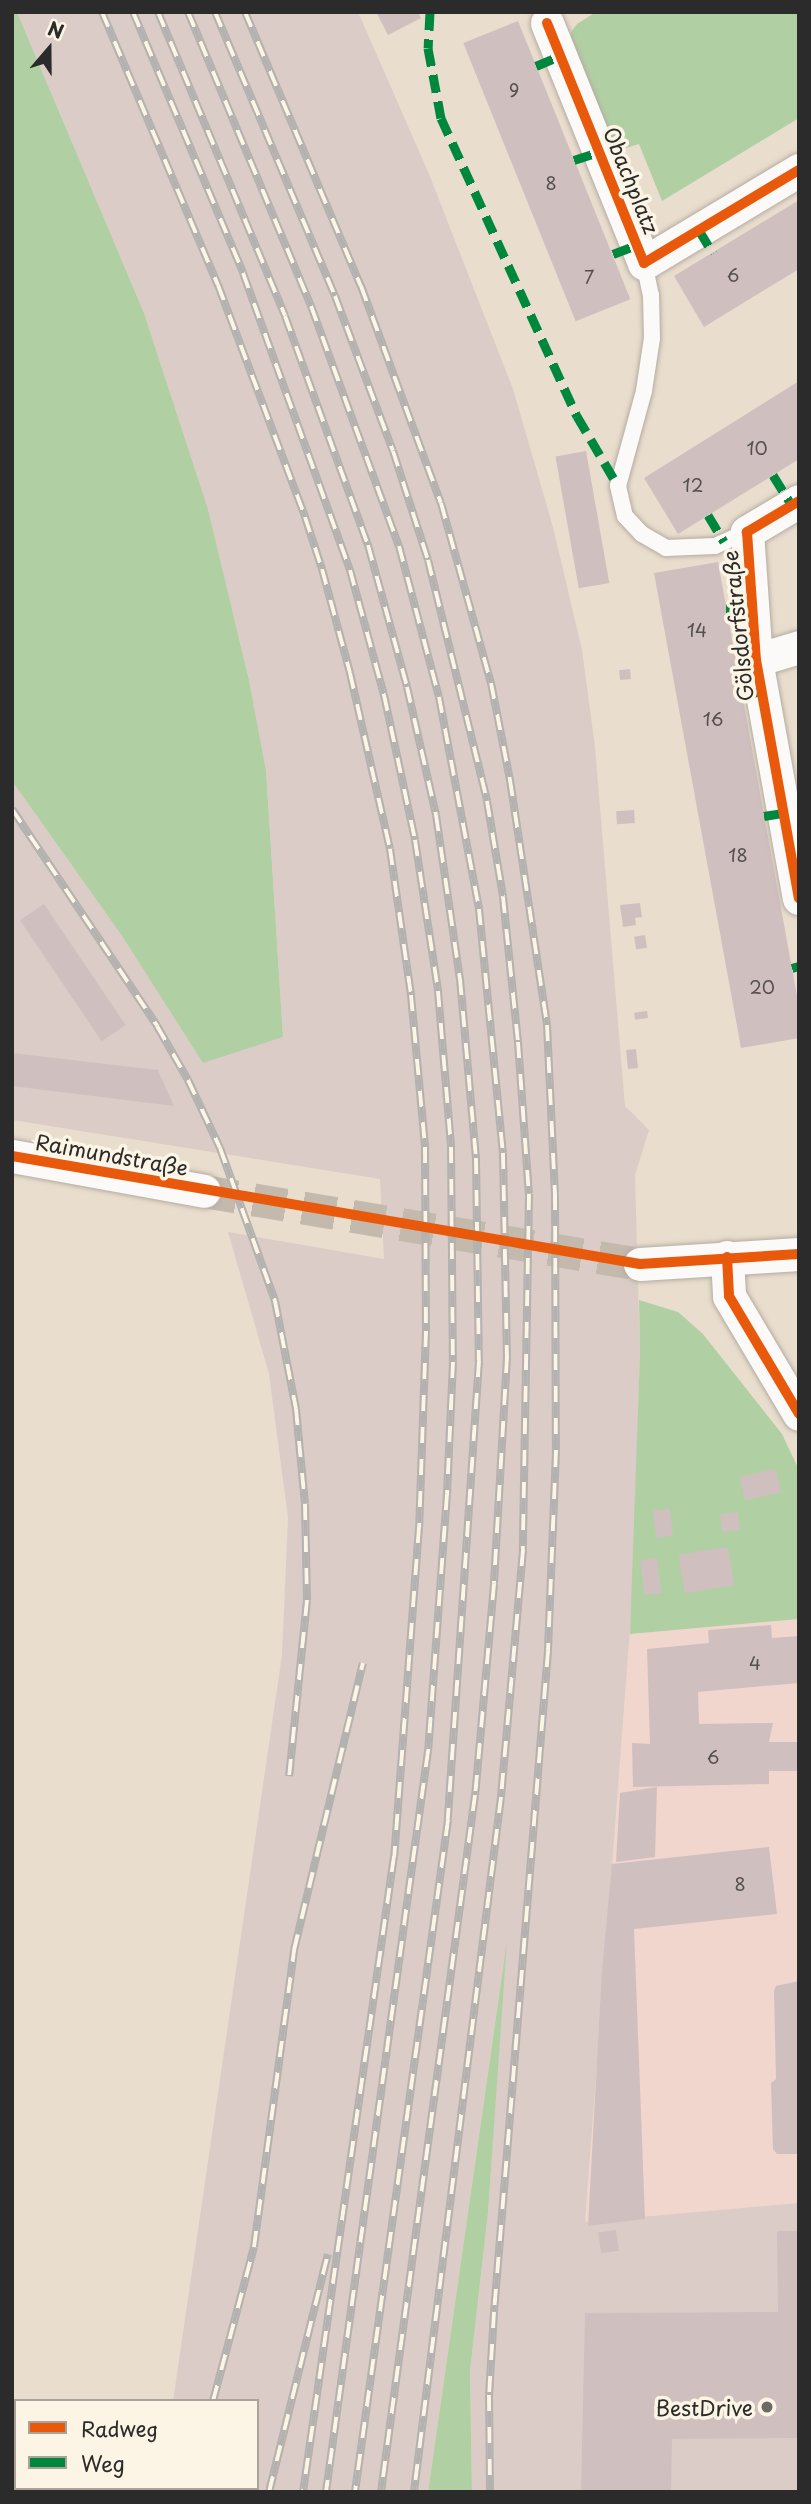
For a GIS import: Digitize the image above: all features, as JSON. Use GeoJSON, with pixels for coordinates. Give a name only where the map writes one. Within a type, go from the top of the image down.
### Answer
{"type":"FeatureCollection","features":[{"type":"Feature","properties":{"kind":"street","name":"Obachplatz"},"geometry":{"type":"LineString","coordinates":[[551,16],[644,263],[799,170]]}},
{"type":"Feature","properties":{"kind":"street","name":"Gölsdorfstraße"},"geometry":{"type":"LineString","coordinates":[[799,501],[747,533],[757,660],[799,898]]}},
{"type":"Feature","properties":{"kind":"street"},"geometry":{"type":"LineString","coordinates":[[757,660],[799,647]]}},
{"type":"Feature","properties":{"kind":"street","name":"Raimundstraße"},"geometry":{"type":"LineString","coordinates":[[12,1156],[204,1191]]}},
{"type":"Feature","properties":{"kind":"street"},"geometry":{"type":"LineString","coordinates":[[640,1264],[799,1254]]}},
{"type":"Feature","properties":{"kind":"street"},"geometry":{"type":"LineString","coordinates":[[727,1257],[729,1296],[799,1414]]}},
{"type":"Feature","properties":{"kind":"lane"},"geometry":{"type":"LineString","coordinates":[[644,263],[651,295],[652,338],[644,391],[618,485],[625,516],[642,534],[666,548],[715,546],[747,533]]}},
{"type":"Feature","properties":{"kind":"shaded area"},"geometry":{"type":"Polygon","coordinates":[[[17,12],[358,12],[429,174],[513,389],[553,527],[582,650],[595,747],[625,1106],[649,1130],[635,1175],[640,1352],[633,1590],[585,2222],[799,2203],[799,2492],[472,2492],[470,2371],[488,2213],[505,1954],[428,2492],[162,2492],[259,2490],[259,2399],[173,2399],[282,1655],[288,1518],[269,1374],[228,1232],[384,1259],[380,1179],[12,1120],[12,781],[122,936],[203,1062],[283,1037],[266,770],[249,680],[208,509],[144,313],[17,12]]]}},
{"type":"Feature","properties":{"kind":"shaded area"},"geometry":{"type":"Polygon","coordinates":[[[799,1619],[799,2203],[585,2223],[630,1634],[799,1619]]]}},
{"type":"Feature","properties":{"kind":"green space"},"geometry":{"type":"Polygon","coordinates":[[[12,12],[17,12],[144,313],[208,509],[249,680],[266,770],[283,1037],[203,1063],[122,936],[12,781],[12,12]]]}},
{"type":"Feature","properties":{"kind":"green space"},"geometry":{"type":"Polygon","coordinates":[[[596,12],[799,12],[799,118],[662,201],[639,144],[613,152],[570,44],[571,32],[577,24],[596,12]]]}},
{"type":"Feature","properties":{"kind":"green space"},"geometry":{"type":"Polygon","coordinates":[[[639,1300],[678,1312],[703,1334],[782,1434],[799,1470],[799,1619],[630,1634],[640,1352],[639,1300]]]}},
{"type":"Feature","properties":{"kind":"green space"},"geometry":{"type":"Polygon","coordinates":[[[507,1940],[488,2213],[470,2371],[472,2492],[428,2492],[507,1940]]]}},
{"type":"Feature","properties":{"kind":"building"},"geometry":{"type":"Polygon","coordinates":[[[376,12],[418,12],[421,18],[388,35],[376,12]]]}},
{"type":"Feature","properties":{"kind":"building"},"geometry":{"type":"Polygon","coordinates":[[[518,21],[630,299],[576,321],[463,43],[518,21]]]}},
{"type":"Feature","properties":{"kind":"building"},"geometry":{"type":"Polygon","coordinates":[[[799,200],[799,269],[704,327],[674,276],[799,200]]]}},
{"type":"Feature","properties":{"kind":"building"},"geometry":{"type":"Polygon","coordinates":[[[799,381],[799,459],[678,534],[644,478],[799,381]]]}},
{"type":"Feature","properties":{"kind":"building"},"geometry":{"type":"Polygon","coordinates":[[[586,451],[609,583],[579,588],[555,456],[586,451]]]}},
{"type":"Feature","properties":{"kind":"building"},"geometry":{"type":"Polygon","coordinates":[[[718,562],[799,1007],[799,1038],[741,1048],[654,573],[718,562]]]}},
{"type":"Feature","properties":{"kind":"building"},"geometry":{"type":"Polygon","coordinates":[[[630,669],[631,679],[620,680],[619,670],[630,669]]]}},
{"type":"Feature","properties":{"kind":"building"},"geometry":{"type":"Polygon","coordinates":[[[634,810],[635,823],[617,824],[616,811],[634,810]]]}},
{"type":"Feature","properties":{"kind":"building"},"geometry":{"type":"Polygon","coordinates":[[[640,903],[642,917],[635,918],[636,925],[623,927],[620,905],[640,903]]]}},
{"type":"Feature","properties":{"kind":"building"},"geometry":{"type":"Polygon","coordinates":[[[44,904],[126,1025],[102,1041],[20,920],[44,904]]]}},
{"type":"Feature","properties":{"kind":"building"},"geometry":{"type":"Polygon","coordinates":[[[645,935],[647,948],[636,950],[634,937],[645,935]]]}},
{"type":"Feature","properties":{"kind":"building"},"geometry":{"type":"Polygon","coordinates":[[[647,1011],[648,1018],[635,1020],[634,1013],[647,1011]]]}},
{"type":"Feature","properties":{"kind":"building"},"geometry":{"type":"Polygon","coordinates":[[[636,1049],[638,1068],[628,1069],[626,1050],[636,1049]]]}},
{"type":"Feature","properties":{"kind":"building"},"geometry":{"type":"Polygon","coordinates":[[[12,1053],[158,1070],[174,1106],[12,1086],[12,1053]]]}},
{"type":"Feature","properties":{"kind":"building"},"geometry":{"type":"Polygon","coordinates":[[[776,1469],[781,1492],[745,1500],[740,1477],[776,1469]]]}},
{"type":"Feature","properties":{"kind":"building"},"geometry":{"type":"Polygon","coordinates":[[[670,1509],[673,1536],[656,1538],[653,1511],[670,1509]]]}},
{"type":"Feature","properties":{"kind":"building"},"geometry":{"type":"Polygon","coordinates":[[[738,1512],[740,1530],[722,1532],[720,1514],[738,1512]]]}},
{"type":"Feature","properties":{"kind":"building"},"geometry":{"type":"Polygon","coordinates":[[[728,1547],[734,1586],[685,1593],[679,1555],[728,1547]]]}},
{"type":"Feature","properties":{"kind":"building"},"geometry":{"type":"Polygon","coordinates":[[[657,1558],[661,1593],[644,1595],[640,1560],[657,1558]]]}},
{"type":"Feature","properties":{"kind":"building"},"geometry":{"type":"Polygon","coordinates":[[[771,1625],[772,1638],[799,1636],[799,1683],[698,1692],[699,1724],[773,1723],[769,1742],[799,1742],[799,1771],[769,1771],[769,1784],[633,1787],[632,1743],[650,1744],[647,1649],[709,1643],[708,1630],[771,1625]]]}},
{"type":"Feature","properties":{"kind":"building"},"geometry":{"type":"Polygon","coordinates":[[[657,1787],[655,1857],[616,1862],[620,1793],[657,1787]]]}},
{"type":"Feature","properties":{"kind":"building"},"geometry":{"type":"Polygon","coordinates":[[[769,1847],[777,1914],[634,1929],[645,2219],[588,2226],[602,1970],[612,1864],[769,1847]]]}},
{"type":"Feature","properties":{"kind":"building"},"geometry":{"type":"Polygon","coordinates":[[[799,1981],[799,2154],[777,2154],[773,2149],[771,2083],[776,2079],[774,1991],[776,1986],[799,1981]]]}},
{"type":"Feature","properties":{"kind":"building"},"geometry":{"type":"Polygon","coordinates":[[[616,2230],[619,2251],[601,2253],[598,2233],[616,2230]]]}},
{"type":"Feature","properties":{"kind":"building"},"geometry":{"type":"Polygon","coordinates":[[[777,2231],[799,2231],[799,2438],[672,2439],[671,2492],[581,2492],[585,2313],[778,2312],[777,2231]]]}},
{"type":"Feature","properties":{"kind":"tunnel"},"geometry":{"type":"LineString","coordinates":[[204,1191],[640,1264]]}},
{"type":"Feature","properties":{"kind":"railway"},"geometry":{"type":"LineString","coordinates":[[102,12],[218,285],[322,569],[350,673],[390,849],[411,995],[425,1147],[426,1331],[419,1527],[394,1856],[303,2492]]}},
{"type":"Feature","properties":{"kind":"railway"},"geometry":{"type":"LineString","coordinates":[[133,12],[243,273],[350,570],[384,695],[415,840],[438,991],[451,1147],[453,1362],[447,1494],[428,1751],[326,2492]]}},
{"type":"Feature","properties":{"kind":"railway"},"geometry":{"type":"LineString","coordinates":[[158,12],[285,316],[368,545],[407,687],[436,815],[460,979],[476,1158],[479,1361],[448,1820],[355,2492]]}},
{"type":"Feature","properties":{"kind":"railway"},"geometry":{"type":"LineString","coordinates":[[188,12],[311,306],[399,546],[439,697],[479,909],[503,1153],[507,1357],[494,1584],[475,1795],[381,2492]]}},
{"type":"Feature","properties":{"kind":"railway"},"geometry":{"type":"LineString","coordinates":[[215,12],[335,296],[393,451],[428,560],[487,801],[503,897],[518,1042],[529,1194],[523,1550],[501,1797],[414,2492]]}},
{"type":"Feature","properties":{"kind":"railway"},"geometry":{"type":"LineString","coordinates":[[245,12],[361,286],[441,503],[491,683],[510,780],[547,1025],[555,1194],[556,1451],[548,1651],[494,2312],[489,2395],[490,2492]]}},
{"type":"Feature","properties":{"kind":"railway"},"geometry":{"type":"LineString","coordinates":[[12,809],[157,1026],[188,1080],[220,1148],[275,1301],[296,1409],[305,1504],[307,1600],[289,1776]]}},
{"type":"Feature","properties":{"kind":"railway"},"geometry":{"type":"LineString","coordinates":[[214,2399],[254,2247],[294,1950],[363,1663]]}},
{"type":"Feature","properties":{"kind":"railway"},"geometry":{"type":"LineString","coordinates":[[269,2492],[328,2254]]}},
{"type":"Feature","properties":{"kind":"marked path"},"geometry":{"type":"LineString","coordinates":[[430,12],[428,48],[441,118],[577,416],[618,486]]}},
{"type":"Feature","properties":{"kind":"marked path"},"geometry":{"type":"LineString","coordinates":[[536,66],[560,56]]}},
{"type":"Feature","properties":{"kind":"marked path"},"geometry":{"type":"LineString","coordinates":[[574,160],[599,152]]}},
{"type":"Feature","properties":{"kind":"marked path"},"geometry":{"type":"LineString","coordinates":[[699,230],[713,253]]}},
{"type":"Feature","properties":{"kind":"marked path"},"geometry":{"type":"LineString","coordinates":[[613,254],[637,245]]}},
{"type":"Feature","properties":{"kind":"marked path"},"geometry":{"type":"LineString","coordinates":[[773,475],[792,506]]}},
{"type":"Feature","properties":{"kind":"marked path"},"geometry":{"type":"LineString","coordinates":[[708,515],[724,542]]}},
{"type":"Feature","properties":{"kind":"marked path"},"geometry":{"type":"LineString","coordinates":[[726,608],[752,608]]}},
{"type":"Feature","properties":{"kind":"marked path"},"geometry":{"type":"LineString","coordinates":[[742,695],[762,691]]}},
{"type":"Feature","properties":{"kind":"marked path"},"geometry":{"type":"LineString","coordinates":[[764,816],[784,813]]}},
{"type":"Feature","properties":{"kind":"marked path"},"geometry":{"type":"LineString","coordinates":[[792,968],[799,966]]}},
{"type":"Feature","properties":{"kind":"cycle path"},"geometry":{"type":"LineString","coordinates":[[547,23],[644,263],[799,170]]}},
{"type":"Feature","properties":{"kind":"cycle path"},"geometry":{"type":"LineString","coordinates":[[799,501],[747,532],[756,660],[799,898]]}},
{"type":"Feature","properties":{"kind":"cycle path"},"geometry":{"type":"LineString","coordinates":[[12,1156],[640,1264],[799,1254]]}},
{"type":"Feature","properties":{"kind":"cycle path"},"geometry":{"type":"LineString","coordinates":[[727,1257],[729,1296],[799,1414]]}},
{"type":"Feature","properties":{"kind":"place","name":"BestDrive"},"geometry":{"type":"Point","coordinates":[767,2407]}}]}
